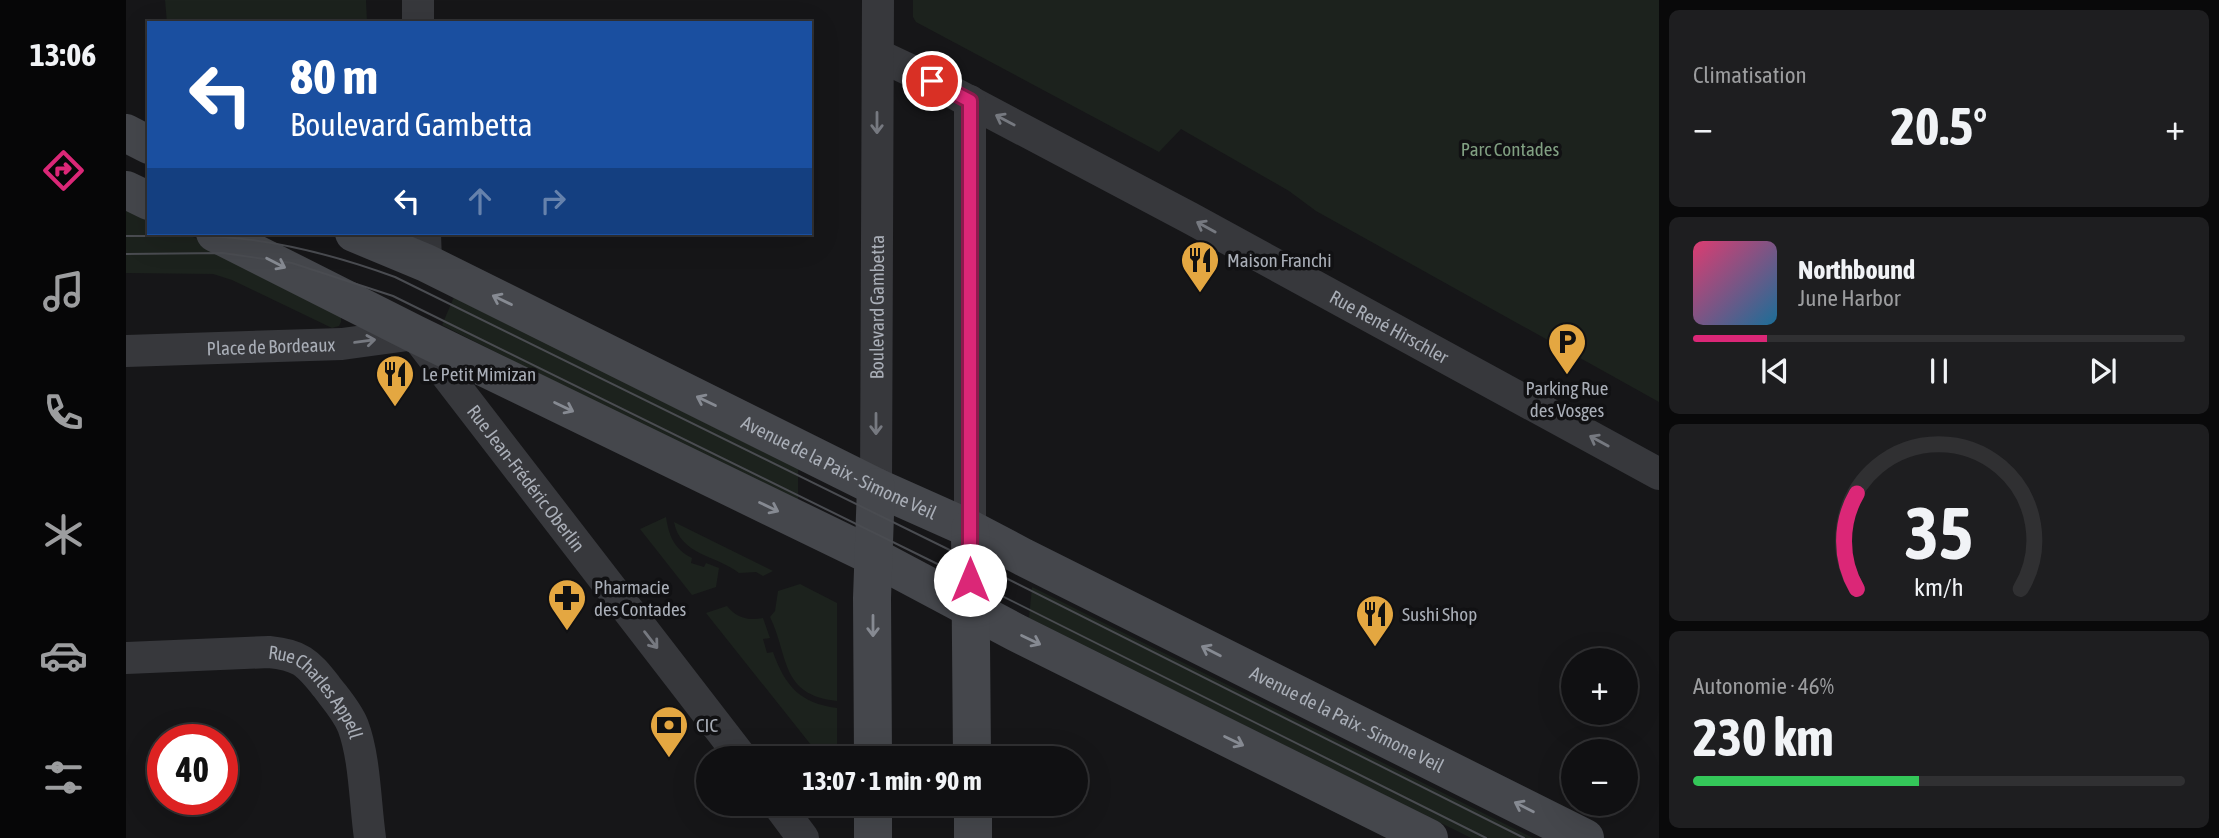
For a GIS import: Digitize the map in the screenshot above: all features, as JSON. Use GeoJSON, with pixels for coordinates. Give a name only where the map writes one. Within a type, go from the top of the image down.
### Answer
{"type":"FeatureCollection","features":[{"type":"Feature","properties":{"kind":"main road"},"geometry":{"type":"LineString","coordinates":[[126,133],[147,144]]}},
{"type":"Feature","properties":{"kind":"main road"},"geometry":{"type":"LineString","coordinates":[[126,190],[147,200]]}},
{"type":"Feature","properties":{"kind":"main road"},"geometry":{"type":"LineString","coordinates":[[219,235],[415,334],[874,557],[970,608],[1429,838]]}},
{"type":"Feature","properties":{"kind":"main road","name":"Avenue de la Paix - Simone Veil"},"geometry":{"type":"LineString","coordinates":[[364,235],[426,248],[876,487],[970,529],[1585,838]]}},
{"type":"Feature","properties":{"kind":"main road","name":"Boulevard Gambetta"},"geometry":{"type":"LineString","coordinates":[[873,746],[876,487]]}},
{"type":"Feature","properties":{"kind":"main road"},"geometry":{"type":"LineString","coordinates":[[970,529],[972,746]]}},
{"type":"Feature","properties":{"kind":"main road"},"geometry":{"type":"LineString","coordinates":[[873,816],[873,838]]}},
{"type":"Feature","properties":{"kind":"main road"},"geometry":{"type":"LineString","coordinates":[[973,816],[973,838]]}},
{"type":"Feature","properties":{"kind":"street"},"geometry":{"type":"LineString","coordinates":[[418,0],[418,21]]}},
{"type":"Feature","properties":{"kind":"street","name":"Boulevard Gambetta"},"geometry":{"type":"LineString","coordinates":[[876,487],[877,0]]}},
{"type":"Feature","properties":{"kind":"street"},"geometry":{"type":"LineString","coordinates":[[877,55],[970,101],[970,529]]}},
{"type":"Feature","properties":{"kind":"street","name":"Rue René Hirschler"},"geometry":{"type":"LineString","coordinates":[[970,101],[1659,474]]}},
{"type":"Feature","properties":{"kind":"street","name":"Place de Bordeaux"},"geometry":{"type":"LineString","coordinates":[[126,351],[342,344],[415,334]]}},
{"type":"Feature","properties":{"kind":"street","name":"Rue Jean-Frédéric Oberlin"},"geometry":{"type":"LineString","coordinates":[[415,334],[733,746]]}},
{"type":"Feature","properties":{"kind":"street","name":"Rue Charles Appell"},"geometry":{"type":"LineString","coordinates":[[126,658],[269,652],[289,654],[307,663],[342,707],[352,725],[359,750],[370,838]]}},
{"type":"Feature","properties":{"kind":"street"},"geometry":{"type":"LineString","coordinates":[[787,816],[803,838]]}},
{"type":"Feature","properties":{"kind":"green space"},"geometry":{"type":"Polygon","coordinates":[[[165,0],[366,0],[367,21],[167,21],[165,0]]]}},
{"type":"Feature","properties":{"kind":"green space","name":"Parc Contades"},"geometry":{"type":"Polygon","coordinates":[[[913,0],[1659,0],[1659,402],[1316,211],[1289,191],[1181,129],[1159,152],[916,22],[913,17],[913,0]]]}},
{"type":"Feature","properties":{"kind":"green space"},"geometry":{"type":"Polygon","coordinates":[[[126,204],[147,214],[147,235],[189,235],[334,307],[341,314],[341,322],[339,326],[332,328],[232,280],[213,274],[126,273],[126,204]]]}},
{"type":"Feature","properties":{"kind":"green space"},"geometry":{"type":"Polygon","coordinates":[[[454,297],[798,469],[798,504],[442,325],[454,297]]]}},
{"type":"Feature","properties":{"kind":"green space"},"geometry":{"type":"Polygon","coordinates":[[[666,517],[673,541],[692,558],[691,563],[704,567],[706,563],[719,568],[716,587],[692,595],[640,529],[666,517]]]}},
{"type":"Feature","properties":{"kind":"green space"},"geometry":{"type":"Polygon","coordinates":[[[674,522],[773,571],[763,576],[756,572],[739,573],[691,548],[683,541],[674,522]]]}},
{"type":"Feature","properties":{"kind":"green space"},"geometry":{"type":"Polygon","coordinates":[[[800,584],[837,603],[837,701],[805,691],[796,682],[789,671],[770,617],[775,611],[778,591],[800,584]]]}},
{"type":"Feature","properties":{"kind":"green space"},"geometry":{"type":"Polygon","coordinates":[[[1032,587],[1533,838],[1471,838],[1029,618],[1032,587]]]}},
{"type":"Feature","properties":{"kind":"green space"},"geometry":{"type":"Polygon","coordinates":[[[727,606],[743,618],[763,618],[770,638],[763,639],[767,653],[773,652],[789,683],[813,702],[837,708],[837,746],[812,746],[706,613],[727,606]]]}},
{"type":"Feature","properties":{"kind":"tram line"},"geometry":{"type":"LineString","coordinates":[[126,236],[211,236],[267,242],[332,257],[395,277],[970,560],[1524,838]]}},
{"type":"Feature","properties":{"kind":"tram line"},"geometry":{"type":"LineString","coordinates":[[126,254],[223,253],[292,263],[393,296],[1486,838]]}},
{"type":"Feature","properties":{"kind":"place","name":"Maison Franchi"},"geometry":{"type":"Point","coordinates":[1200,294]}},
{"type":"Feature","properties":{"kind":"place","name":"Parking Rue des Vosges"},"geometry":{"type":"Point","coordinates":[1567,376]}},
{"type":"Feature","properties":{"kind":"place","name":"Le Petit Mimizan"},"geometry":{"type":"Point","coordinates":[395,408]}},
{"type":"Feature","properties":{"kind":"place","name":"Pharmacie des Contades"},"geometry":{"type":"Point","coordinates":[567,632]}},
{"type":"Feature","properties":{"kind":"place","name":"Sushi Shop"},"geometry":{"type":"Point","coordinates":[1375,648]}},
{"type":"Feature","properties":{"kind":"place","name":"CIC"},"geometry":{"type":"Point","coordinates":[669,759]}},
{"type":"Feature","properties":{"kind":"route"},"geometry":{"type":"LineString","coordinates":[[932,81],[970,101],[970,580]]}}]}
